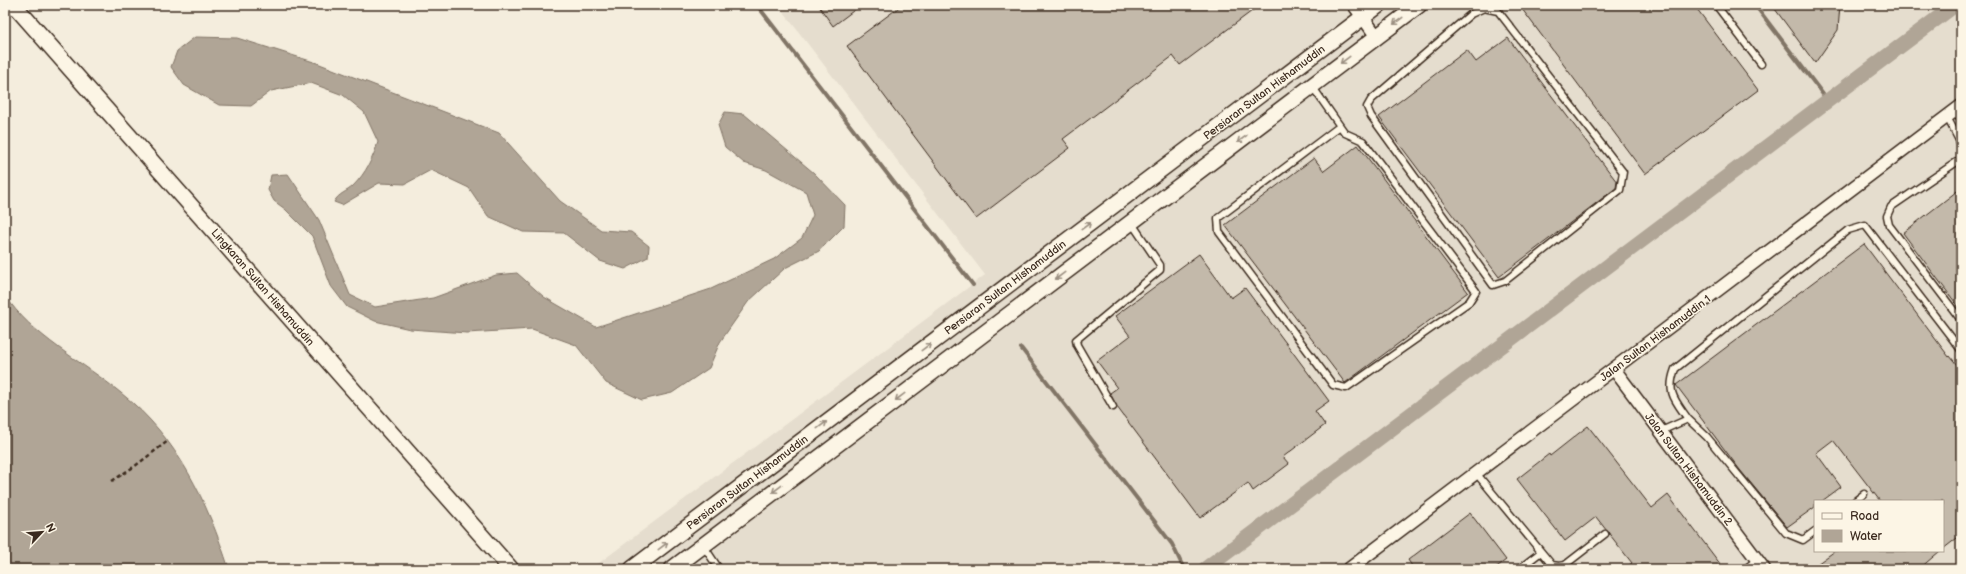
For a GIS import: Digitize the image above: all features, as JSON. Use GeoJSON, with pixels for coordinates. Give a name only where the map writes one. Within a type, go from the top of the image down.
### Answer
{"type":"FeatureCollection","features":[{"type":"Feature","properties":{"kind":"street","name":"Lingkaran Sultan Hishamuddin"},"geometry":{"type":"LineString","coordinates":[[14,5],[512,569]]}},
{"type":"Feature","properties":{"kind":"street"},"geometry":{"type":"LineString","coordinates":[[1354,5],[1377,37]]}},
{"type":"Feature","properties":{"kind":"street","name":"Persiaran Sultan Hishamuddin"},"geometry":{"type":"LineString","coordinates":[[632,569],[1379,5]]}},
{"type":"Feature","properties":{"kind":"street"},"geometry":{"type":"LineString","coordinates":[[672,569],[1419,5]]}},
{"type":"Feature","properties":{"kind":"street","name":"Jalan Sultan Hishamuddin 1"},"geometry":{"type":"LineString","coordinates":[[1349,569],[1961,106]]}},
{"type":"Feature","properties":{"kind":"street","name":"Jalan Sultan Hishamuddin 2"},"geometry":{"type":"LineString","coordinates":[[1614,369],[1760,564]]}},
{"type":"Feature","properties":{"kind":"street"},"geometry":{"type":"LineString","coordinates":[[793,447],[808,466]]}},
{"type":"Feature","properties":{"kind":"lane"},"geometry":{"type":"LineString","coordinates":[[1716,5],[1761,64]]}},
{"type":"Feature","properties":{"kind":"lane"},"geometry":{"type":"LineString","coordinates":[[1483,7],[1498,11],[1623,172],[1620,190],[1505,281],[1493,284],[1371,116],[1368,107],[1371,100],[1471,14],[1483,7]]}},
{"type":"Feature","properties":{"kind":"lane"},"geometry":{"type":"LineString","coordinates":[[1312,86],[1345,133],[1363,141],[1476,291],[1469,302],[1346,388],[1333,386],[1219,232],[1218,218],[1340,126]]}},
{"type":"Feature","properties":{"kind":"lane"},"geometry":{"type":"LineString","coordinates":[[1947,117],[1961,144],[1961,151]]}},
{"type":"Feature","properties":{"kind":"lane"},"geometry":{"type":"LineString","coordinates":[[1961,159],[1891,207],[1887,216],[1889,225],[1961,320]]}},
{"type":"Feature","properties":{"kind":"lane"},"geometry":{"type":"LineString","coordinates":[[1113,407],[1077,346],[1076,340],[1160,270],[1160,265],[1131,222]]}},
{"type":"Feature","properties":{"kind":"lane"},"geometry":{"type":"LineString","coordinates":[[1814,532],[1803,540],[1786,533],[1707,437],[1688,419],[1674,398],[1670,383],[1675,369],[1848,230],[1865,224],[1961,350]]}},
{"type":"Feature","properties":{"kind":"lane"},"geometry":{"type":"LineString","coordinates":[[1661,431],[1688,419]]}},
{"type":"Feature","properties":{"kind":"lane"},"geometry":{"type":"LineString","coordinates":[[1476,473],[1552,565],[1565,565],[1605,534]]}},
{"type":"Feature","properties":{"kind":"lane"},"geometry":{"type":"LineString","coordinates":[[1856,500],[1864,494]]}},
{"type":"Feature","properties":{"kind":"lane"},"geometry":{"type":"LineString","coordinates":[[703,545],[718,569]]}},
{"type":"Feature","properties":{"kind":"lane"},"geometry":{"type":"LineString","coordinates":[[1519,569],[1541,552]]}},
{"type":"Feature","properties":{"kind":"lane"},"geometry":{"type":"LineString","coordinates":[[1745,569],[1760,564]]}},
{"type":"Feature","properties":{"kind":"path"},"geometry":{"type":"LineString","coordinates":[[112,481],[168,441]]}},
{"type":"Feature","properties":{"kind":"shaded area"},"geometry":{"type":"Polygon","coordinates":[[[778,5],[1961,5],[1961,569],[591,569],[985,275],[778,5]]]}},
{"type":"Feature","properties":{"kind":"water"},"geometry":{"type":"Polygon","coordinates":[[[195,37],[237,38],[317,63],[499,133],[560,201],[601,230],[631,232],[649,246],[648,257],[625,269],[600,261],[564,233],[523,232],[488,216],[469,188],[431,170],[405,184],[379,183],[342,205],[334,202],[338,197],[351,188],[362,176],[371,160],[378,142],[364,112],[343,95],[311,83],[271,91],[251,106],[219,105],[184,85],[171,67],[177,51],[195,37]]]}},
{"type":"Feature","properties":{"kind":"water"},"geometry":{"type":"Polygon","coordinates":[[[725,112],[744,114],[814,173],[845,205],[844,226],[819,251],[785,268],[748,302],[720,342],[709,368],[672,393],[642,400],[606,383],[576,345],[532,329],[467,333],[410,329],[375,321],[347,307],[331,286],[312,236],[285,209],[274,201],[268,190],[271,175],[288,174],[319,220],[350,295],[375,307],[433,298],[496,275],[517,273],[544,297],[596,327],[711,289],[774,259],[802,238],[813,215],[806,192],[766,170],[744,163],[725,147],[718,125],[725,112]]]}},
{"type":"Feature","properties":{"kind":"water"},"geometry":{"type":"Polygon","coordinates":[[[5,295],[28,323],[43,336],[121,393],[159,430],[188,472],[200,495],[211,519],[229,569],[5,569],[5,295]]]}},
{"type":"Feature","properties":{"kind":"building"},"geometry":{"type":"Polygon","coordinates":[[[818,5],[861,5],[833,26],[818,5]]]}},
{"type":"Feature","properties":{"kind":"building"},"geometry":{"type":"Polygon","coordinates":[[[902,5],[1260,5],[1180,65],[1173,56],[1063,139],[1070,148],[976,219],[847,46],[902,5]]]}},
{"type":"Feature","properties":{"kind":"building"},"geometry":{"type":"Polygon","coordinates":[[[1519,5],[1694,5],[1758,90],[1645,174],[1519,5]]]}},
{"type":"Feature","properties":{"kind":"building"},"geometry":{"type":"Polygon","coordinates":[[[1772,5],[1840,5],[1838,30],[1815,63],[1772,5]]]}},
{"type":"Feature","properties":{"kind":"building"},"geometry":{"type":"Polygon","coordinates":[[[1508,38],[1617,182],[1616,188],[1499,277],[1379,117],[1467,50],[1476,62],[1508,38]]]}},
{"type":"Feature","properties":{"kind":"building"},"geometry":{"type":"Polygon","coordinates":[[[1358,145],[1468,292],[1345,383],[1225,225],[1314,158],[1324,171],[1358,145]]]}},
{"type":"Feature","properties":{"kind":"building"},"geometry":{"type":"Polygon","coordinates":[[[1961,188],[1961,310],[1903,233],[1961,188]]]}},
{"type":"Feature","properties":{"kind":"building"},"geometry":{"type":"Polygon","coordinates":[[[1864,244],[1949,357],[1950,356],[1961,370],[1961,535],[1944,548],[1944,500],[1879,500],[1833,440],[1816,453],[1841,487],[1823,500],[1814,500],[1814,508],[1787,527],[1740,470],[1676,385],[1864,244]]]}},
{"type":"Feature","properties":{"kind":"building"},"geometry":{"type":"Polygon","coordinates":[[[1199,254],[1231,298],[1245,288],[1329,401],[1315,411],[1325,425],[1283,457],[1289,464],[1253,491],[1248,483],[1200,518],[1117,407],[1110,393],[1117,388],[1097,361],[1130,336],[1115,316],[1199,254]]]}},
{"type":"Feature","properties":{"kind":"building"},"geometry":{"type":"Polygon","coordinates":[[[1588,426],[1652,508],[1668,495],[1724,569],[1624,569],[1632,563],[1596,517],[1565,541],[1517,479],[1549,454],[1550,456],[1588,426]]]}},
{"type":"Feature","properties":{"kind":"building"},"geometry":{"type":"Polygon","coordinates":[[[1470,513],[1506,560],[1494,569],[1414,569],[1408,560],[1470,513]]]}},
{"type":"Feature","properties":{"kind":"building"},"geometry":{"type":"Polygon","coordinates":[[[1834,552],[1939,552],[1919,569],[1810,569],[1834,552]]]}},
{"type":"Feature","properties":{"kind":"waterway"},"geometry":{"type":"LineString","coordinates":[[757,5],[973,285]]}},
{"type":"Feature","properties":{"kind":"waterway"},"geometry":{"type":"LineString","coordinates":[[1755,5],[1828,101]]}},
{"type":"Feature","properties":{"kind":"waterway"},"geometry":{"type":"LineString","coordinates":[[1205,569],[1955,5]]}},
{"type":"Feature","properties":{"kind":"waterway"},"geometry":{"type":"LineString","coordinates":[[1021,348],[1172,544],[1184,569]]}}]}
